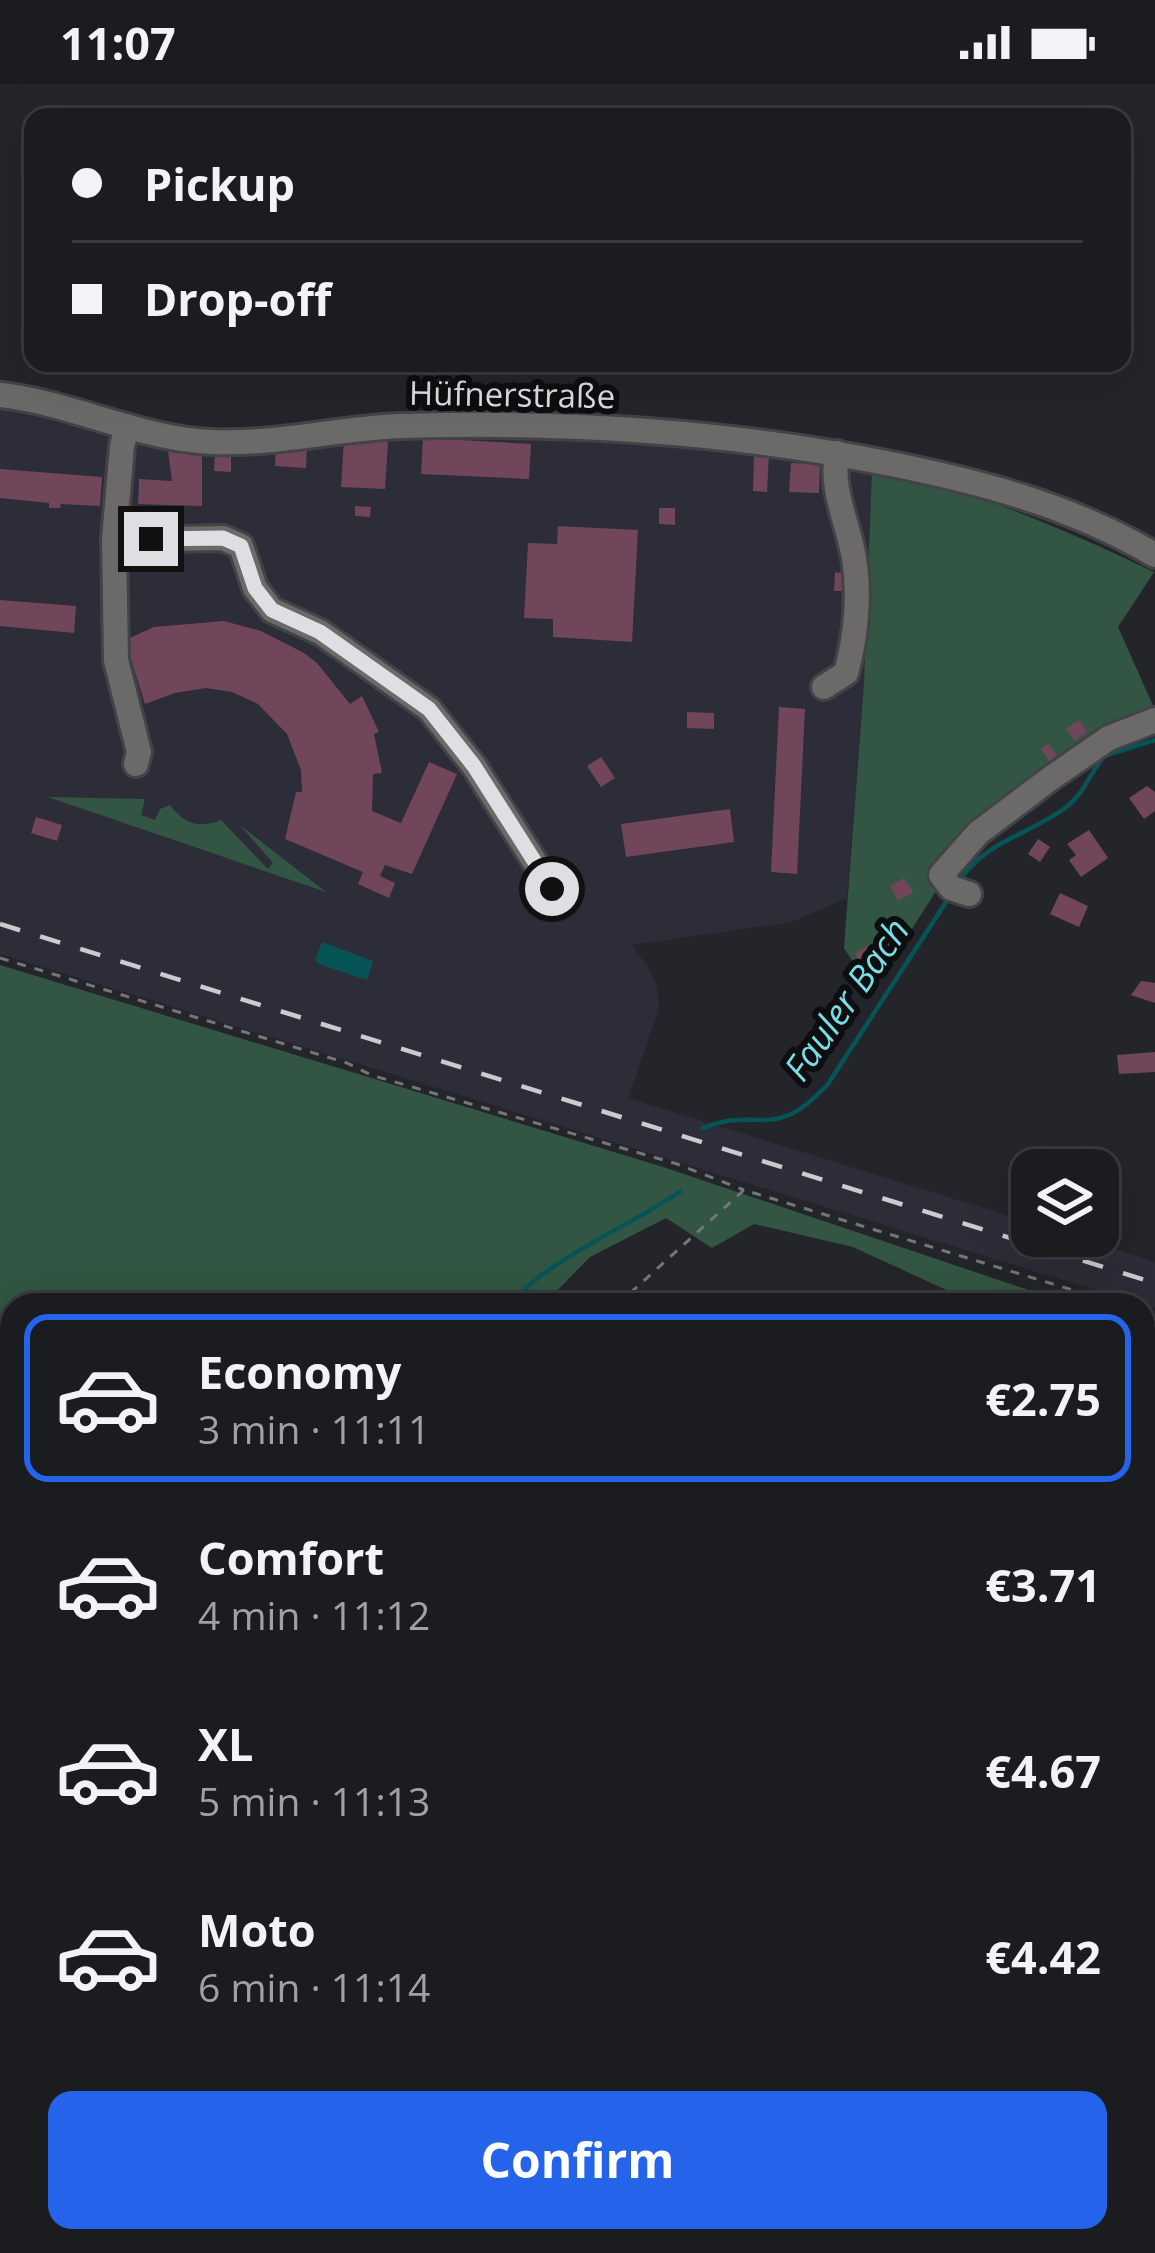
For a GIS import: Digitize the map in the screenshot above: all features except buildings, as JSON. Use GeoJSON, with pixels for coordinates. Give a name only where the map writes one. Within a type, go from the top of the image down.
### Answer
{"type":"FeatureCollection","features":[{"type":"Feature","properties":{"kind":"street","name":"Hüfnerstraße"},"geometry":{"type":"LineString","coordinates":[[0,395],[190,440],[228,442],[385,426],[565,425],[693,434],[837,453],[962,479],[1054,506],[1155,555]]}},
{"type":"Feature","properties":{"kind":"street"},"geometry":{"type":"LineString","coordinates":[[128,426],[114,540],[116,661],[140,752],[136,764]]}},
{"type":"Feature","properties":{"kind":"street"},"geometry":{"type":"LineString","coordinates":[[824,687],[847,673],[853,650],[854,554],[835,487],[837,453]]}},
{"type":"Feature","properties":{"kind":"street"},"geometry":{"type":"LineString","coordinates":[[114,540],[223,538],[241,546],[255,588],[272,610],[320,632],[429,709],[474,766],[552,889]]}},
{"type":"Feature","properties":{"kind":"street"},"geometry":{"type":"LineString","coordinates":[[968,894],[951,888],[940,875],[978,833],[1109,738],[1155,720]]}},
{"type":"Feature","properties":{"kind":"path"},"geometry":{"type":"LineString","coordinates":[[0,958],[1083,1293]]}},
{"type":"Feature","properties":{"kind":"path"},"geometry":{"type":"LineString","coordinates":[[630,1293],[743,1190]]}},
{"type":"Feature","properties":{"kind":"shaded area"},"geometry":{"type":"Polygon","coordinates":[[[0,404],[169,447],[535,434],[632,438],[872,469],[864,683],[847,898],[791,922],[632,945],[657,987],[659,1009],[628,1098],[1011,1217],[1011,1257],[1119,1257],[1119,1251],[1155,1262],[1155,1293],[1106,1293],[0,954],[0,404]]]}},
{"type":"Feature","properties":{"kind":"green space"},"geometry":{"type":"Polygon","coordinates":[[[872,469],[1016,512],[1154,572],[1118,627],[1155,710],[968,834],[926,876],[936,891],[872,992],[844,948],[864,683],[872,469]]]}},
{"type":"Feature","properties":{"kind":"green space"},"geometry":{"type":"Polygon","coordinates":[[[48,797],[145,799],[141,815],[155,820],[160,809],[170,805],[192,823],[221,820],[268,869],[273,863],[240,825],[326,892],[48,797]]]}},
{"type":"Feature","properties":{"kind":"green space"},"geometry":{"type":"Polygon","coordinates":[[[0,965],[660,1166],[1037,1293],[953,1293],[853,1247],[754,1224],[712,1248],[666,1218],[590,1257],[555,1293],[0,1293],[0,965]]]}},
{"type":"Feature","properties":{"kind":"water"},"geometry":{"type":"Polygon","coordinates":[[[322,942],[373,961],[367,980],[319,964],[315,960],[322,942]]]}},
{"type":"Feature","properties":{"kind":"waterway","name":"Fauler Bach"},"geometry":{"type":"LineString","coordinates":[[958,883],[981,857],[1071,803],[1104,756],[1155,740]]}},
{"type":"Feature","properties":{"kind":"waterway","name":"Fauler Bach"},"geometry":{"type":"LineString","coordinates":[[703,1128],[779,1118],[809,1102],[828,1084],[948,899]]}},
{"type":"Feature","properties":{"kind":"waterway","name":"Fauler Bach"},"geometry":{"type":"LineString","coordinates":[[522,1293],[565,1259],[681,1191]]}},
{"type":"Feature","properties":{"kind":"railway"},"geometry":{"type":"LineString","coordinates":[[0,924],[1155,1283]]}},
{"type":"Feature","properties":{"kind":"route"},"geometry":{"type":"LineString","coordinates":[[151,539],[223,538],[241,546],[255,588],[272,610],[320,632],[429,709],[474,766],[552,889]]}}]}
